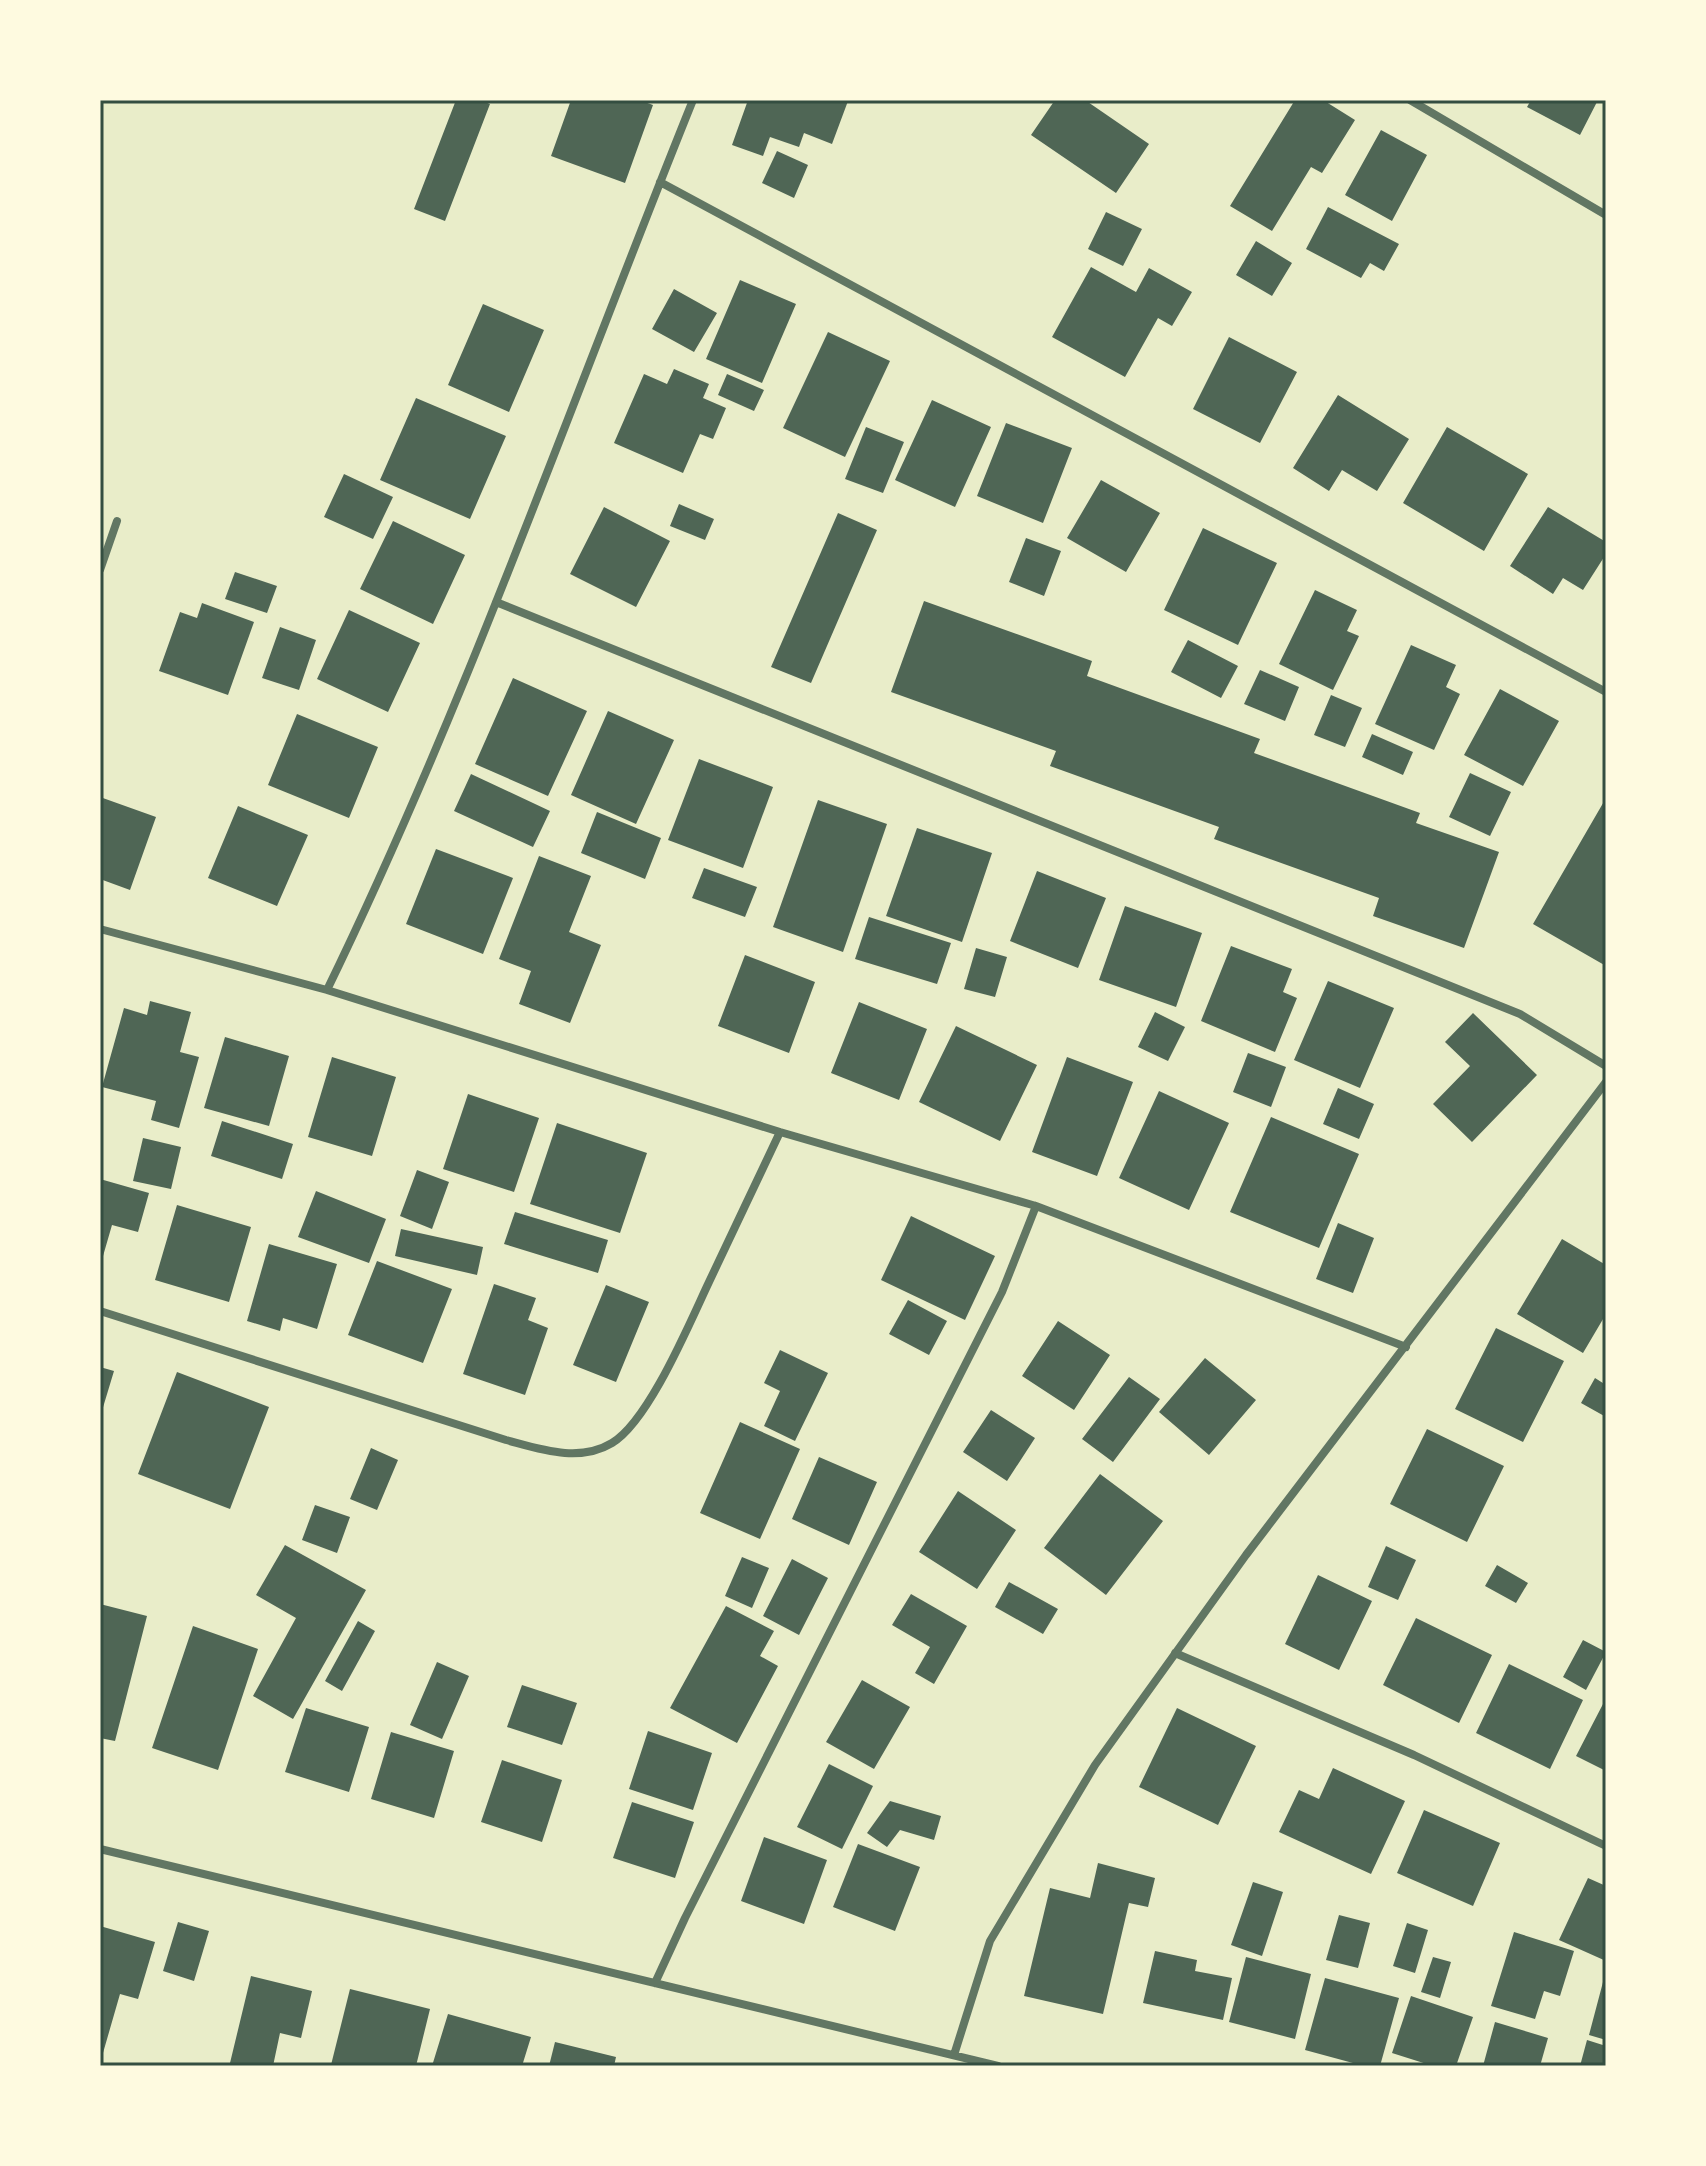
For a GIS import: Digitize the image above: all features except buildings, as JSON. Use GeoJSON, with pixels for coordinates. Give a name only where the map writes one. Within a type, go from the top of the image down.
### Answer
{"type":"FeatureCollection","features":[{"type":"Feature","properties":{"kind":"street"},"geometry":{"type":"LineString","coordinates":[[327,990],[371,899],[496,602],[693,100]]}},
{"type":"Feature","properties":{"kind":"street"},"geometry":{"type":"LineString","coordinates":[[1410,100],[1606,215]]}},
{"type":"Feature","properties":{"kind":"street"},"geometry":{"type":"LineString","coordinates":[[660,182],[1606,692]]}},
{"type":"Feature","properties":{"kind":"street"},"geometry":{"type":"LineString","coordinates":[[100,570],[117,521]]}},
{"type":"Feature","properties":{"kind":"street"},"geometry":{"type":"LineString","coordinates":[[496,602],[1520,1014],[1606,1066]]}},
{"type":"Feature","properties":{"kind":"street"},"geometry":{"type":"LineString","coordinates":[[100,929],[327,990],[780,1132],[1036,1206],[1406,1347]]}},
{"type":"Feature","properties":{"kind":"street"},"geometry":{"type":"LineString","coordinates":[[954,2055],[990,1941],[1095,1765],[1246,1555],[1606,1082]]}},
{"type":"Feature","properties":{"kind":"street"},"geometry":{"type":"LineString","coordinates":[[100,1311],[506,1440],[554,1452],[586,1453],[611,1444],[631,1429],[672,1360],[780,1132]]}},
{"type":"Feature","properties":{"kind":"street"},"geometry":{"type":"LineString","coordinates":[[655,1983],[1002,1292],[1036,1206]]}},
{"type":"Feature","properties":{"kind":"street"},"geometry":{"type":"LineString","coordinates":[[1175,1653],[1414,1755],[1606,1846]]}},
{"type":"Feature","properties":{"kind":"street"},"geometry":{"type":"LineString","coordinates":[[100,1849],[998,2066]]}}]}
